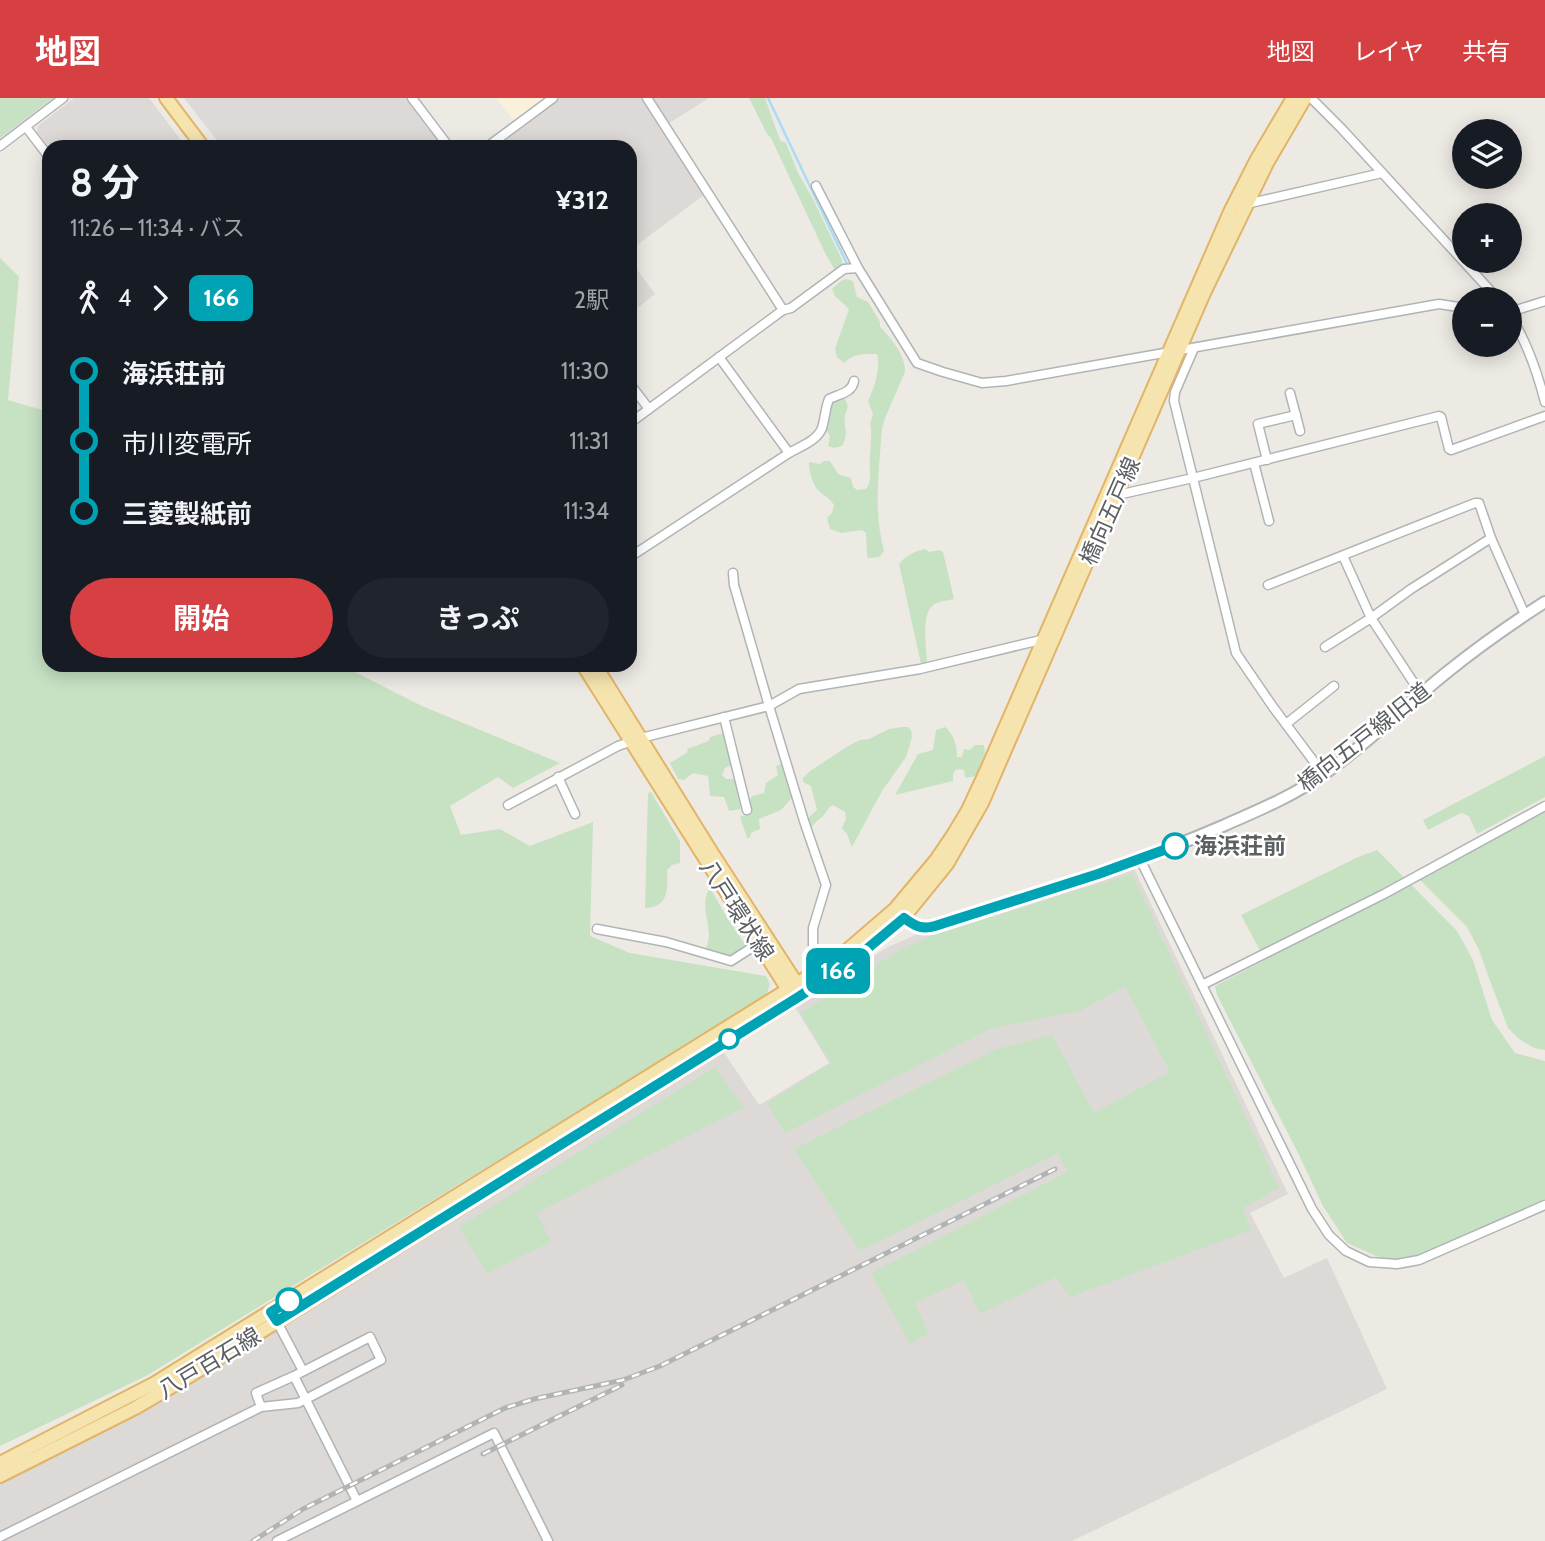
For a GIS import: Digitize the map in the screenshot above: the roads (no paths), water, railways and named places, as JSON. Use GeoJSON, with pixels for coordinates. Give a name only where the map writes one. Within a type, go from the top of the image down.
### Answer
{"type":"FeatureCollection","features":[{"type":"Feature","properties":{"kind":"main road"},"geometry":{"type":"LineString","coordinates":[[166,98],[198,140]]}},
{"type":"Feature","properties":{"kind":"main road","name":"橋向五戸線"},"geometry":{"type":"LineString","coordinates":[[1177,358],[1230,212],[1293,98]]}},
{"type":"Feature","properties":{"kind":"main road","name":"橋向五戸線"},"geometry":{"type":"LineString","coordinates":[[900,913],[947,864],[972,823],[997,772],[1049,638],[1204,293],[1267,163],[1305,98]]}},
{"type":"Feature","properties":{"kind":"main road","name":"八戸環状線"},"geometry":{"type":"LineString","coordinates":[[588,672],[712,853],[795,990]]}},
{"type":"Feature","properties":{"kind":"main road","name":"八戸環状線"},"geometry":{"type":"LineString","coordinates":[[599,672],[704,860],[759,943],[795,990]]}},
{"type":"Feature","properties":{"kind":"main road","name":"八戸百石線"},"geometry":{"type":"LineString","coordinates":[[795,990],[819,969],[900,913]]}},
{"type":"Feature","properties":{"kind":"main road","name":"八戸百石線"},"geometry":{"type":"LineString","coordinates":[[0,1476],[135,1408],[274,1317],[795,990],[850,963],[900,913]]}},
{"type":"Feature","properties":{"kind":"main road","name":"八戸百石線"},"geometry":{"type":"LineString","coordinates":[[0,1463],[156,1383],[274,1317]]}},
{"type":"Feature","properties":{"kind":"street"},"geometry":{"type":"LineString","coordinates":[[0,146],[63,98]]}},
{"type":"Feature","properties":{"kind":"street"},"geometry":{"type":"LineString","coordinates":[[412,98],[444,140]]}},
{"type":"Feature","properties":{"kind":"street"},"geometry":{"type":"LineString","coordinates":[[496,140],[553,98]]}},
{"type":"Feature","properties":{"kind":"street"},"geometry":{"type":"LineString","coordinates":[[647,98],[783,310]]}},
{"type":"Feature","properties":{"kind":"street"},"geometry":{"type":"LineString","coordinates":[[1311,98],[1487,287]]}},
{"type":"Feature","properties":{"kind":"street"},"geometry":{"type":"LineString","coordinates":[[26,127],[42,148]]}},
{"type":"Feature","properties":{"kind":"street"},"geometry":{"type":"LineString","coordinates":[[1246,204],[1382,173]]}},
{"type":"Feature","properties":{"kind":"street"},"geometry":{"type":"LineString","coordinates":[[816,186],[858,268],[917,363],[982,383],[1177,358],[1194,348],[1439,304],[1452,306]]}},
{"type":"Feature","properties":{"kind":"street"},"geometry":{"type":"LineString","coordinates":[[637,418],[783,310],[790,308],[844,269],[858,268]]}},
{"type":"Feature","properties":{"kind":"street"},"geometry":{"type":"LineString","coordinates":[[1522,309],[1545,301]]}},
{"type":"Feature","properties":{"kind":"street"},"geometry":{"type":"LineString","coordinates":[[1522,335],[1545,402]]}},
{"type":"Feature","properties":{"kind":"street"},"geometry":{"type":"LineString","coordinates":[[1177,358],[1194,348]]}},
{"type":"Feature","properties":{"kind":"street"},"geometry":{"type":"LineString","coordinates":[[719,357],[789,453]]}},
{"type":"Feature","properties":{"kind":"street"},"geometry":{"type":"LineString","coordinates":[[1177,358],[1174,401],[1236,653],[1324,775]]}},
{"type":"Feature","properties":{"kind":"street"},"geometry":{"type":"LineString","coordinates":[[637,551],[816,437],[822,427],[829,400],[849,391],[854,381]]}},
{"type":"Feature","properties":{"kind":"street"},"geometry":{"type":"LineString","coordinates":[[637,393],[649,409]]}},
{"type":"Feature","properties":{"kind":"street"},"geometry":{"type":"LineString","coordinates":[[1290,393],[1300,431]]}},
{"type":"Feature","properties":{"kind":"street"},"geometry":{"type":"LineString","coordinates":[[1267,460],[1258,424],[1296,415]]}},
{"type":"Feature","properties":{"kind":"street"},"geometry":{"type":"LineString","coordinates":[[1111,497],[1439,416],[1451,450],[1545,416]]}},
{"type":"Feature","properties":{"kind":"street"},"geometry":{"type":"LineString","coordinates":[[1254,463],[1269,521]]}},
{"type":"Feature","properties":{"kind":"street"},"geometry":{"type":"LineString","coordinates":[[1268,585],[1383,541],[1456,509],[1479,503],[1491,538],[1525,615]]}},
{"type":"Feature","properties":{"kind":"street"},"geometry":{"type":"LineString","coordinates":[[1325,647],[1491,538]]}},
{"type":"Feature","properties":{"kind":"street"},"geometry":{"type":"LineString","coordinates":[[1343,556],[1371,618],[1421,694]]}},
{"type":"Feature","properties":{"kind":"street"},"geometry":{"type":"LineString","coordinates":[[733,573],[734,585],[769,706],[826,885],[813,928],[813,950],[819,969]]}},
{"type":"Feature","properties":{"kind":"street","name":"橋向五戸線旧道"},"geometry":{"type":"LineString","coordinates":[[900,913],[919,928],[927,928],[1140,859],[1265,807],[1324,775],[1486,643],[1545,602]]}},
{"type":"Feature","properties":{"kind":"street"},"geometry":{"type":"LineString","coordinates":[[508,805],[618,746],[769,706],[799,689],[920,670],[1049,638]]}},
{"type":"Feature","properties":{"kind":"street"},"geometry":{"type":"LineString","coordinates":[[1286,724],[1334,686]]}},
{"type":"Feature","properties":{"kind":"street"},"geometry":{"type":"LineString","coordinates":[[724,717],[747,810]]}},
{"type":"Feature","properties":{"kind":"street"},"geometry":{"type":"LineString","coordinates":[[558,777],[575,814]]}},
{"type":"Feature","properties":{"kind":"street"},"geometry":{"type":"LineString","coordinates":[[1202,985],[1384,894],[1545,806]]}},
{"type":"Feature","properties":{"kind":"street"},"geometry":{"type":"LineString","coordinates":[[1140,859],[1312,1209],[1329,1235],[1346,1251],[1369,1262],[1397,1264],[1419,1260],[1545,1205]]}},
{"type":"Feature","properties":{"kind":"street"},"geometry":{"type":"LineString","coordinates":[[597,929],[666,942],[731,961],[759,943]]}},
{"type":"Feature","properties":{"kind":"street"},"geometry":{"type":"LineString","coordinates":[[274,1317],[303,1371]]}},
{"type":"Feature","properties":{"kind":"street"},"geometry":{"type":"LineString","coordinates":[[0,1537],[261,1407],[298,1403],[381,1360],[370,1337],[257,1393],[261,1407]]}},
{"type":"Feature","properties":{"kind":"street"},"geometry":{"type":"LineString","coordinates":[[294,1376],[357,1502]]}},
{"type":"Feature","properties":{"kind":"street"},"geometry":{"type":"LineString","coordinates":[[277,1541],[494,1433],[548,1541]]}},
{"type":"Feature","properties":{"kind":"waterway"},"geometry":{"type":"LineString","coordinates":[[768,98],[847,264]]}},
{"type":"Feature","properties":{"kind":"railway"},"geometry":{"type":"LineString","coordinates":[[253,1541],[303,1509],[505,1408],[623,1380],[660,1366],[1055,1169]]}},
{"type":"Feature","properties":{"kind":"railway"},"geometry":{"type":"LineString","coordinates":[[483,1454],[622,1385]]}},
{"type":"Feature","properties":{"kind":"place","name":"海浜荘前"},"geometry":{"type":"Point","coordinates":[1175,846]}}]}
